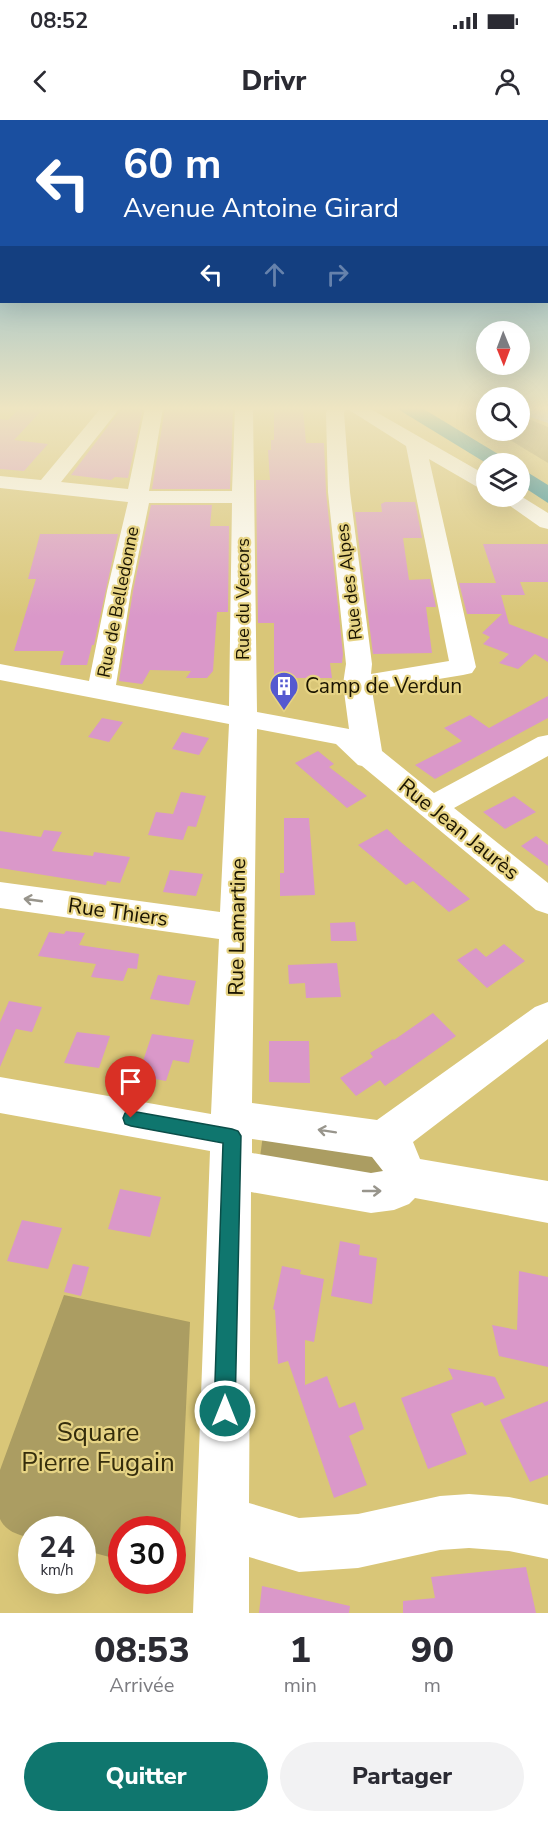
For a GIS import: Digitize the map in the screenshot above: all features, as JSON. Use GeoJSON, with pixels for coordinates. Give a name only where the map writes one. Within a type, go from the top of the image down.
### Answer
{"type":"FeatureCollection","features":[{"type":"Feature","properties":{"kind":"street"},"geometry":{"type":"LineString","coordinates":[[18,478],[139,493],[243,497]]}},
{"type":"Feature","properties":{"kind":"street"},"geometry":{"type":"LineString","coordinates":[[40,482],[43,478]]}},
{"type":"Feature","properties":{"kind":"street"},"geometry":{"type":"LineString","coordinates":[[0,482],[40,482],[44,478]]}},
{"type":"Feature","properties":{"kind":"street","name":"Rue de Belledonne"},"geometry":{"type":"LineString","coordinates":[[101,691],[142,478]]}},
{"type":"Feature","properties":{"kind":"street","name":"Rue du Vercors"},"geometry":{"type":"LineString","coordinates":[[243,478],[243,718]]}},
{"type":"Feature","properties":{"kind":"street","name":"Rue des Alpes"},"geometry":{"type":"LineString","coordinates":[[338,478],[359,664],[357,684],[369,758]]}},
{"type":"Feature","properties":{"kind":"street"},"geometry":{"type":"LineString","coordinates":[[357,684],[463,667],[423,478]]}},
{"type":"Feature","properties":{"kind":"street"},"geometry":{"type":"LineString","coordinates":[[524,507],[548,522]]}},
{"type":"Feature","properties":{"kind":"street","name":"Rue Jean Jaurès"},"geometry":{"type":"LineString","coordinates":[[0,672],[345,737],[548,901]]}},
{"type":"Feature","properties":{"kind":"street","name":"Rue Lamartine"},"geometry":{"type":"LineString","coordinates":[[221,1613],[221,1528],[243,718]]}},
{"type":"Feature","properties":{"kind":"street"},"geometry":{"type":"LineString","coordinates":[[432,807],[548,744]]}},
{"type":"Feature","properties":{"kind":"street","name":"Rue Thiers"},"geometry":{"type":"LineString","coordinates":[[0,895],[212,925],[236,926]]}},
{"type":"Feature","properties":{"kind":"street"},"geometry":{"type":"LineString","coordinates":[[232,1141],[382,1140],[548,1018]]}},
{"type":"Feature","properties":{"kind":"street"},"geometry":{"type":"LineString","coordinates":[[0,1095],[232,1141],[371,1193],[394,1190],[406,1176]]}},
{"type":"Feature","properties":{"kind":"street"},"geometry":{"type":"LineString","coordinates":[[382,1140],[398,1156],[406,1176]]}},
{"type":"Feature","properties":{"kind":"street"},"geometry":{"type":"LineString","coordinates":[[406,1176],[548,1202]]}},
{"type":"Feature","properties":{"kind":"street"},"geometry":{"type":"LineString","coordinates":[[221,1528],[242,1528],[299,1545],[358,1541],[440,1523],[469,1521],[509,1524],[548,1532]]}},
{"type":"Feature","properties":{"kind":"green space"},"geometry":{"type":"Polygon","coordinates":[[[264,1127],[377,1145],[388,1180],[259,1165],[264,1127]]]}},
{"type":"Feature","properties":{"kind":"green space","name":"Square Pierre Fugain"},"geometry":{"type":"Polygon","coordinates":[[[64,1295],[190,1322],[181,1516],[108,1516],[108,1557],[96,1553],[96,1516],[18,1516],[18,1534],[9,1530],[0,1519],[0,1470],[64,1295]]]}},
{"type":"Feature","properties":{"kind":"water"},"geometry":{"type":"Polygon","coordinates":[[[530,478],[536,478],[548,485],[548,503],[530,491],[530,478]]]}},
{"type":"Feature","properties":{"kind":"building"},"geometry":{"type":"Polygon","coordinates":[[[92,478],[114,478],[111,480],[92,478]]]}},
{"type":"Feature","properties":{"kind":"building"},"geometry":{"type":"Polygon","coordinates":[[[154,478],[230,478],[230,489],[152,489],[154,478]]]}},
{"type":"Feature","properties":{"kind":"building"},"geometry":{"type":"Polygon","coordinates":[[[270,478],[325,478],[343,654],[342,663],[330,663],[332,678],[274,678],[274,623],[258,623],[256,480],[270,480],[270,478]]]}},
{"type":"Feature","properties":{"kind":"building"},"geometry":{"type":"Polygon","coordinates":[[[415,502],[422,538],[403,538],[409,580],[430,579],[436,607],[426,607],[432,653],[373,654],[355,512],[382,512],[381,504],[415,502]]]}},
{"type":"Feature","properties":{"kind":"building"},"geometry":{"type":"Polygon","coordinates":[[[151,505],[212,505],[210,526],[229,526],[228,612],[217,612],[213,671],[207,678],[186,678],[191,671],[150,670],[142,684],[119,681],[133,591],[151,505]]]}},
{"type":"Feature","properties":{"kind":"building"},"geometry":{"type":"Polygon","coordinates":[[[40,534],[118,534],[94,645],[92,645],[87,665],[60,665],[64,651],[14,651],[36,579],[28,579],[40,534]]]}},
{"type":"Feature","properties":{"kind":"building"},"geometry":{"type":"Polygon","coordinates":[[[483,544],[548,544],[548,582],[520,582],[525,595],[501,595],[509,624],[548,639],[548,662],[535,654],[518,669],[499,663],[509,654],[483,644],[490,637],[482,633],[502,614],[467,614],[459,583],[496,583],[483,544]]]}},
{"type":"Feature","properties":{"kind":"building"},"geometry":{"type":"Polygon","coordinates":[[[548,696],[548,718],[435,779],[415,765],[462,741],[444,728],[470,715],[489,728],[548,696]]]}},
{"type":"Feature","properties":{"kind":"building"},"geometry":{"type":"Polygon","coordinates":[[[102,718],[123,722],[109,742],[88,737],[102,718]]]}},
{"type":"Feature","properties":{"kind":"building"},"geometry":{"type":"Polygon","coordinates":[[[182,732],[209,738],[199,755],[172,749],[182,732]]]}},
{"type":"Feature","properties":{"kind":"building"},"geometry":{"type":"Polygon","coordinates":[[[318,751],[334,764],[329,767],[367,796],[347,808],[295,763],[318,751]]]}},
{"type":"Feature","properties":{"kind":"building"},"geometry":{"type":"Polygon","coordinates":[[[181,792],[206,796],[196,827],[188,826],[183,840],[148,835],[156,812],[173,814],[181,792]]]}},
{"type":"Feature","properties":{"kind":"building"},"geometry":{"type":"Polygon","coordinates":[[[514,796],[536,812],[505,829],[483,812],[514,796]]]}},
{"type":"Feature","properties":{"kind":"building"},"geometry":{"type":"Polygon","coordinates":[[[284,818],[309,818],[315,895],[280,896],[280,873],[284,873],[284,818]]]}},
{"type":"Feature","properties":{"kind":"building"},"geometry":{"type":"Polygon","coordinates":[[[387,829],[470,899],[449,912],[413,881],[406,885],[358,845],[387,829]]]}},
{"type":"Feature","properties":{"kind":"building"},"geometry":{"type":"Polygon","coordinates":[[[44,830],[62,832],[52,851],[93,856],[94,852],[130,857],[120,883],[107,881],[106,885],[0,868],[0,831],[41,837],[44,830]]]}},
{"type":"Feature","properties":{"kind":"building"},"geometry":{"type":"Polygon","coordinates":[[[536,836],[548,845],[548,866],[521,846],[536,836]]]}},
{"type":"Feature","properties":{"kind":"building"},"geometry":{"type":"Polygon","coordinates":[[[170,870],[203,874],[196,896],[163,892],[170,870]]]}},
{"type":"Feature","properties":{"kind":"building"},"geometry":{"type":"Polygon","coordinates":[[[355,922],[357,941],[331,941],[330,923],[355,922]]]}},
{"type":"Feature","properties":{"kind":"building"},"geometry":{"type":"Polygon","coordinates":[[[66,931],[85,933],[79,945],[139,954],[137,969],[128,968],[123,981],[91,977],[96,964],[38,956],[49,932],[64,934],[66,931]]]}},
{"type":"Feature","properties":{"kind":"building"},"geometry":{"type":"Polygon","coordinates":[[[504,944],[525,961],[487,988],[457,960],[476,948],[486,957],[504,944]]]}},
{"type":"Feature","properties":{"kind":"building"},"geometry":{"type":"Polygon","coordinates":[[[337,963],[341,997],[306,998],[305,983],[289,984],[288,965],[337,963]]]}},
{"type":"Feature","properties":{"kind":"building"},"geometry":{"type":"Polygon","coordinates":[[[158,975],[196,981],[189,1005],[150,999],[158,975]]]}},
{"type":"Feature","properties":{"kind":"building"},"geometry":{"type":"Polygon","coordinates":[[[9,1001],[42,1007],[32,1032],[16,1029],[0,1067],[0,1022],[9,1001]]]}},
{"type":"Feature","properties":{"kind":"building"},"geometry":{"type":"Polygon","coordinates":[[[433,1013],[456,1036],[385,1086],[380,1080],[356,1096],[340,1078],[373,1057],[370,1053],[394,1040],[433,1013]]]}},
{"type":"Feature","properties":{"kind":"building"},"geometry":{"type":"Polygon","coordinates":[[[77,1032],[110,1036],[99,1068],[64,1063],[77,1032]]]}},
{"type":"Feature","properties":{"kind":"building"},"geometry":{"type":"Polygon","coordinates":[[[152,1034],[194,1040],[189,1063],[173,1060],[166,1081],[138,1076],[152,1034]]]}},
{"type":"Feature","properties":{"kind":"building"},"geometry":{"type":"Polygon","coordinates":[[[269,1041],[309,1041],[310,1083],[269,1082],[269,1041]]]}},
{"type":"Feature","properties":{"kind":"building"},"geometry":{"type":"Polygon","coordinates":[[[120,1189],[161,1197],[150,1237],[108,1229],[120,1189]]]}},
{"type":"Feature","properties":{"kind":"building"},"geometry":{"type":"Polygon","coordinates":[[[22,1220],[62,1228],[48,1269],[7,1261],[22,1220]]]}},
{"type":"Feature","properties":{"kind":"building"},"geometry":{"type":"Polygon","coordinates":[[[340,1241],[360,1245],[359,1255],[377,1258],[372,1304],[331,1296],[340,1241]]]}},
{"type":"Feature","properties":{"kind":"building"},"geometry":{"type":"Polygon","coordinates":[[[73,1264],[89,1267],[81,1296],[64,1292],[73,1264]]]}},
{"type":"Feature","properties":{"kind":"building"},"geometry":{"type":"Polygon","coordinates":[[[282,1266],[301,1270],[300,1274],[324,1279],[314,1342],[305,1340],[305,1385],[327,1376],[339,1408],[355,1402],[364,1429],[349,1436],[367,1485],[334,1498],[288,1361],[278,1364],[275,1310],[273,1309],[282,1266]]]}},
{"type":"Feature","properties":{"kind":"building"},"geometry":{"type":"Polygon","coordinates":[[[519,1271],[548,1277],[548,1367],[499,1356],[492,1325],[517,1330],[519,1271]]]}},
{"type":"Feature","properties":{"kind":"building"},"geometry":{"type":"Polygon","coordinates":[[[448,1368],[495,1377],[505,1398],[485,1406],[482,1402],[451,1414],[467,1454],[428,1469],[401,1398],[453,1379],[448,1368]]]}},
{"type":"Feature","properties":{"kind":"building"},"geometry":{"type":"Polygon","coordinates":[[[548,1401],[548,1475],[530,1482],[500,1420],[548,1401]]]}},
{"type":"Feature","properties":{"kind":"building"},"geometry":{"type":"Polygon","coordinates":[[[526,1567],[536,1613],[403,1613],[403,1601],[435,1598],[431,1577],[526,1567]]]}},
{"type":"Feature","properties":{"kind":"building"},"geometry":{"type":"Polygon","coordinates":[[[262,1586],[350,1606],[349,1613],[259,1613],[262,1586]]]}},
{"type":"Feature","properties":{"kind":"place","name":"Camp de Verdun"},"geometry":{"type":"Point","coordinates":[284,712]}},
{"type":"Feature","properties":{"kind":"route"},"geometry":{"type":"LineString","coordinates":[[131,1118],[232,1136],[225,1411]]}}]}
